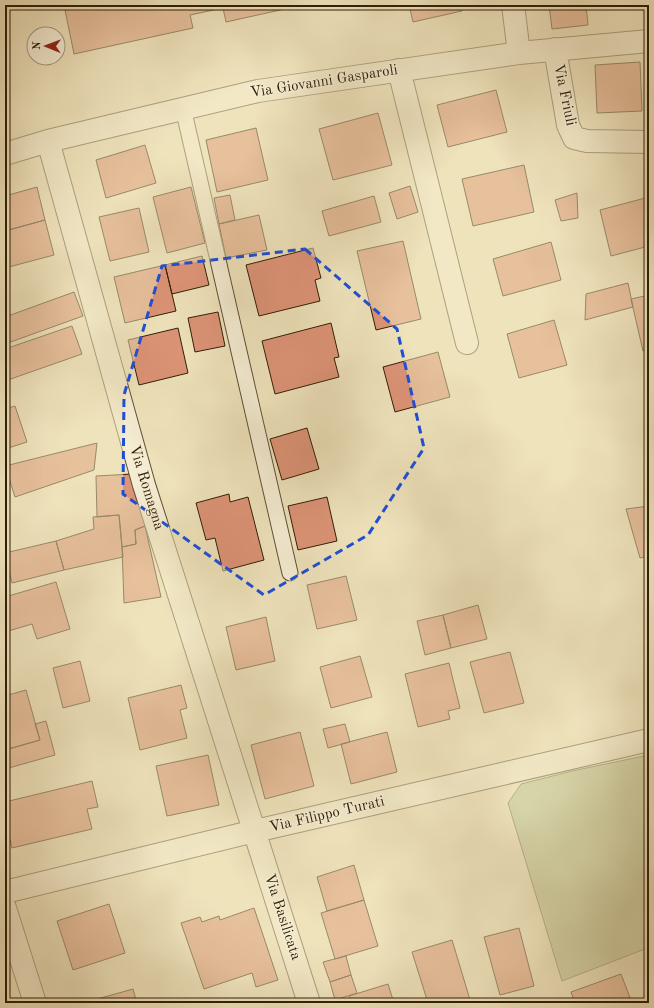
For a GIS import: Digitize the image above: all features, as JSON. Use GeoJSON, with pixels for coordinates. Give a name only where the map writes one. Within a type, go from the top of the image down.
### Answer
{"type":"FeatureCollection","features":[{"type":"Feature","properties":{"kind":"street"},"geometry":{"type":"LineString","coordinates":[[512,5],[519,53]]}},
{"type":"Feature","properties":{"kind":"street","name":"Via Giovanni Gasparoli"},"geometry":{"type":"LineString","coordinates":[[5,154],[48,141],[258,91],[519,53],[649,41]]}},
{"type":"Feature","properties":{"kind":"street","name":"Via Friuli"},"geometry":{"type":"LineString","coordinates":[[555,49],[568,125],[574,138],[587,142],[649,142]]}},
{"type":"Feature","properties":{"kind":"street"},"geometry":{"type":"LineString","coordinates":[[399,70],[467,343]]}},
{"type":"Feature","properties":{"kind":"street","name":"Via Romagna"},"geometry":{"type":"LineString","coordinates":[[48,141],[144,485],[255,831]]}},
{"type":"Feature","properties":{"kind":"street","name":"Via Filippo Turati"},"geometry":{"type":"LineString","coordinates":[[5,892],[255,831],[649,740]]}},
{"type":"Feature","properties":{"kind":"street","name":"Via Basilicata"},"geometry":{"type":"LineString","coordinates":[[255,831],[309,1003]]}},
{"type":"Feature","properties":{"kind":"street"},"geometry":{"type":"LineString","coordinates":[[5,908],[35,1003]]}},
{"type":"Feature","properties":{"kind":"lane"},"geometry":{"type":"LineString","coordinates":[[183,108],[290,573]]}},
{"type":"Feature","properties":{"kind":"highlighted area"},"geometry":{"type":"Polygon","coordinates":[[[305,249],[397,329],[424,448],[368,535],[264,595],[123,494],[124,395],[162,266],[305,249]]]}},
{"type":"Feature","properties":{"kind":"green space"},"geometry":{"type":"Polygon","coordinates":[[[649,755],[649,959],[645,949],[562,981],[508,803],[521,784],[572,771],[649,755]]]}},
{"type":"Feature","properties":{"kind":"building"},"geometry":{"type":"Polygon","coordinates":[[[64,5],[303,5],[226,22],[223,8],[190,15],[193,28],[74,54],[64,5]]]}},
{"type":"Feature","properties":{"kind":"building"},"geometry":{"type":"Polygon","coordinates":[[[409,5],[461,5],[462,11],[413,22],[409,5]]]}},
{"type":"Feature","properties":{"kind":"building"},"geometry":{"type":"Polygon","coordinates":[[[549,5],[586,5],[588,25],[552,29],[549,5]]]}},
{"type":"Feature","properties":{"kind":"building"},"geometry":{"type":"Polygon","coordinates":[[[640,62],[642,111],[597,113],[595,65],[640,62]]]}},
{"type":"Feature","properties":{"kind":"building"},"geometry":{"type":"Polygon","coordinates":[[[496,90],[507,132],[448,147],[437,105],[496,90]]]}},
{"type":"Feature","properties":{"kind":"building"},"geometry":{"type":"Polygon","coordinates":[[[378,113],[392,165],[333,180],[319,129],[378,113]]]}},
{"type":"Feature","properties":{"kind":"building"},"geometry":{"type":"Polygon","coordinates":[[[256,128],[268,180],[217,192],[206,140],[256,128]]]}},
{"type":"Feature","properties":{"kind":"building"},"geometry":{"type":"Polygon","coordinates":[[[145,145],[156,183],[106,198],[96,160],[145,145]]]}},
{"type":"Feature","properties":{"kind":"building"},"geometry":{"type":"Polygon","coordinates":[[[524,165],[534,212],[473,226],[462,179],[524,165]]]}},
{"type":"Feature","properties":{"kind":"building"},"geometry":{"type":"Polygon","coordinates":[[[410,186],[418,212],[397,219],[389,193],[410,186]]]}},
{"type":"Feature","properties":{"kind":"building"},"geometry":{"type":"Polygon","coordinates":[[[37,187],[45,220],[5,231],[5,196],[37,187]]]}},
{"type":"Feature","properties":{"kind":"building"},"geometry":{"type":"Polygon","coordinates":[[[191,187],[205,243],[167,253],[153,197],[191,187]]]}},
{"type":"Feature","properties":{"kind":"building"},"geometry":{"type":"Polygon","coordinates":[[[577,193],[578,218],[561,221],[555,200],[577,193]]]}},
{"type":"Feature","properties":{"kind":"building"},"geometry":{"type":"Polygon","coordinates":[[[230,195],[235,220],[219,224],[214,198],[230,195]]]}},
{"type":"Feature","properties":{"kind":"building"},"geometry":{"type":"Polygon","coordinates":[[[374,196],[381,222],[329,236],[322,211],[374,196]]]}},
{"type":"Feature","properties":{"kind":"building"},"geometry":{"type":"Polygon","coordinates":[[[649,197],[649,246],[611,256],[600,210],[649,197]]]}},
{"type":"Feature","properties":{"kind":"building"},"geometry":{"type":"Polygon","coordinates":[[[139,208],[149,252],[110,261],[99,217],[139,208]]]}},
{"type":"Feature","properties":{"kind":"building"},"geometry":{"type":"Polygon","coordinates":[[[259,215],[267,250],[226,258],[219,224],[259,215]]]}},
{"type":"Feature","properties":{"kind":"building"},"geometry":{"type":"Polygon","coordinates":[[[45,220],[54,255],[5,268],[5,231],[45,220]]]}},
{"type":"Feature","properties":{"kind":"building"},"geometry":{"type":"Polygon","coordinates":[[[403,241],[421,319],[376,330],[357,251],[403,241]]]}},
{"type":"Feature","properties":{"kind":"building"},"geometry":{"type":"Polygon","coordinates":[[[551,242],[561,280],[503,296],[493,259],[551,242]]]}},
{"type":"Feature","properties":{"kind":"building"},"geometry":{"type":"Polygon","coordinates":[[[313,248],[321,278],[315,280],[320,301],[259,316],[246,265],[313,248]]]}},
{"type":"Feature","properties":{"kind":"building"},"geometry":{"type":"Polygon","coordinates":[[[202,256],[209,285],[172,294],[165,265],[202,256]]]}},
{"type":"Feature","properties":{"kind":"building"},"geometry":{"type":"Polygon","coordinates":[[[165,265],[176,311],[125,323],[114,277],[165,265]]]}},
{"type":"Feature","properties":{"kind":"building"},"geometry":{"type":"Polygon","coordinates":[[[628,283],[633,307],[585,320],[586,294],[628,283]]]}},
{"type":"Feature","properties":{"kind":"building"},"geometry":{"type":"Polygon","coordinates":[[[74,292],[83,316],[5,344],[5,317],[74,292]]]}},
{"type":"Feature","properties":{"kind":"building"},"geometry":{"type":"Polygon","coordinates":[[[649,295],[649,349],[643,351],[631,299],[649,295]]]}},
{"type":"Feature","properties":{"kind":"building"},"geometry":{"type":"Polygon","coordinates":[[[218,312],[225,346],[195,352],[188,318],[218,312]]]}},
{"type":"Feature","properties":{"kind":"building"},"geometry":{"type":"Polygon","coordinates":[[[554,320],[567,365],[519,378],[507,334],[554,320]]]}},
{"type":"Feature","properties":{"kind":"building"},"geometry":{"type":"Polygon","coordinates":[[[331,323],[339,357],[334,358],[339,377],[275,394],[262,341],[331,323]]]}},
{"type":"Feature","properties":{"kind":"building"},"geometry":{"type":"Polygon","coordinates":[[[72,326],[82,354],[5,381],[5,349],[72,326]]]}},
{"type":"Feature","properties":{"kind":"building"},"geometry":{"type":"Polygon","coordinates":[[[178,328],[188,373],[139,385],[128,340],[178,328]]]}},
{"type":"Feature","properties":{"kind":"building"},"geometry":{"type":"Polygon","coordinates":[[[438,352],[450,397],[395,412],[383,367],[438,352]]]}},
{"type":"Feature","properties":{"kind":"building"},"geometry":{"type":"Polygon","coordinates":[[[15,406],[27,442],[5,449],[5,409],[15,406]]]}},
{"type":"Feature","properties":{"kind":"building"},"geometry":{"type":"Polygon","coordinates":[[[307,428],[319,469],[282,480],[270,439],[307,428]]]}},
{"type":"Feature","properties":{"kind":"building"},"geometry":{"type":"Polygon","coordinates":[[[97,443],[94,470],[15,497],[5,466],[97,443]]]}},
{"type":"Feature","properties":{"kind":"building"},"geometry":{"type":"Polygon","coordinates":[[[132,474],[145,526],[135,530],[136,544],[122,547],[119,515],[97,517],[96,476],[132,474]]]}},
{"type":"Feature","properties":{"kind":"building"},"geometry":{"type":"Polygon","coordinates":[[[229,494],[230,502],[248,497],[264,560],[223,571],[215,538],[206,540],[196,503],[229,494]]]}},
{"type":"Feature","properties":{"kind":"building"},"geometry":{"type":"Polygon","coordinates":[[[327,497],[337,541],[298,550],[288,506],[327,497]]]}},
{"type":"Feature","properties":{"kind":"building"},"geometry":{"type":"Polygon","coordinates":[[[649,506],[649,556],[640,558],[626,509],[649,506]]]}},
{"type":"Feature","properties":{"kind":"building"},"geometry":{"type":"Polygon","coordinates":[[[119,515],[123,557],[64,570],[56,541],[94,529],[93,517],[119,515]]]}},
{"type":"Feature","properties":{"kind":"building"},"geometry":{"type":"Polygon","coordinates":[[[145,526],[161,597],[124,603],[122,547],[136,544],[135,530],[145,526]]]}},
{"type":"Feature","properties":{"kind":"building"},"geometry":{"type":"Polygon","coordinates":[[[56,541],[64,570],[12,583],[5,553],[56,541]]]}},
{"type":"Feature","properties":{"kind":"building"},"geometry":{"type":"Polygon","coordinates":[[[346,576],[357,620],[317,629],[307,585],[346,576]]]}},
{"type":"Feature","properties":{"kind":"building"},"geometry":{"type":"Polygon","coordinates":[[[56,582],[70,629],[37,639],[32,624],[5,632],[5,597],[56,582]]]}},
{"type":"Feature","properties":{"kind":"building"},"geometry":{"type":"Polygon","coordinates":[[[478,605],[487,639],[451,648],[443,615],[478,605]]]}},
{"type":"Feature","properties":{"kind":"building"},"geometry":{"type":"Polygon","coordinates":[[[443,615],[451,648],[425,655],[417,621],[443,615]]]}},
{"type":"Feature","properties":{"kind":"building"},"geometry":{"type":"Polygon","coordinates":[[[266,617],[275,661],[236,670],[226,627],[266,617]]]}},
{"type":"Feature","properties":{"kind":"building"},"geometry":{"type":"Polygon","coordinates":[[[510,652],[524,703],[484,713],[470,662],[510,652]]]}},
{"type":"Feature","properties":{"kind":"building"},"geometry":{"type":"Polygon","coordinates":[[[360,656],[372,697],[331,708],[320,667],[360,656]]]}},
{"type":"Feature","properties":{"kind":"building"},"geometry":{"type":"Polygon","coordinates":[[[80,661],[90,701],[63,708],[53,668],[80,661]]]}},
{"type":"Feature","properties":{"kind":"building"},"geometry":{"type":"Polygon","coordinates":[[[449,663],[460,708],[448,711],[450,719],[418,727],[405,674],[449,663]]]}},
{"type":"Feature","properties":{"kind":"building"},"geometry":{"type":"Polygon","coordinates":[[[181,685],[187,708],[180,710],[187,738],[140,750],[128,698],[181,685]]]}},
{"type":"Feature","properties":{"kind":"building"},"geometry":{"type":"Polygon","coordinates":[[[26,690],[40,740],[5,750],[5,696],[26,690]]]}},
{"type":"Feature","properties":{"kind":"building"},"geometry":{"type":"Polygon","coordinates":[[[46,721],[55,755],[5,769],[5,750],[40,740],[35,724],[46,721]]]}},
{"type":"Feature","properties":{"kind":"building"},"geometry":{"type":"Polygon","coordinates":[[[345,724],[350,742],[328,748],[323,729],[345,724]]]}},
{"type":"Feature","properties":{"kind":"building"},"geometry":{"type":"Polygon","coordinates":[[[300,732],[314,786],[265,799],[251,745],[300,732]]]}},
{"type":"Feature","properties":{"kind":"building"},"geometry":{"type":"Polygon","coordinates":[[[387,732],[397,772],[351,784],[341,744],[387,732]]]}},
{"type":"Feature","properties":{"kind":"building"},"geometry":{"type":"Polygon","coordinates":[[[208,755],[219,805],[167,816],[156,766],[208,755]]]}},
{"type":"Feature","properties":{"kind":"building"},"geometry":{"type":"Polygon","coordinates":[[[92,781],[98,807],[87,809],[92,829],[12,848],[8,831],[5,832],[5,802],[92,781]]]}},
{"type":"Feature","properties":{"kind":"building"},"geometry":{"type":"Polygon","coordinates":[[[354,865],[364,900],[327,911],[317,877],[354,865]]]}},
{"type":"Feature","properties":{"kind":"building"},"geometry":{"type":"Polygon","coordinates":[[[364,900],[378,946],[335,959],[321,913],[364,900]]]}},
{"type":"Feature","properties":{"kind":"building"},"geometry":{"type":"Polygon","coordinates":[[[109,904],[125,953],[73,970],[57,921],[109,904]]]}},
{"type":"Feature","properties":{"kind":"building"},"geometry":{"type":"Polygon","coordinates":[[[254,908],[278,980],[256,987],[252,973],[204,989],[181,923],[200,917],[202,922],[219,916],[220,920],[254,908]]]}},
{"type":"Feature","properties":{"kind":"building"},"geometry":{"type":"Polygon","coordinates":[[[519,928],[534,986],[500,995],[484,937],[519,928]]]}},
{"type":"Feature","properties":{"kind":"building"},"geometry":{"type":"Polygon","coordinates":[[[452,940],[471,1003],[428,1003],[412,952],[452,940]]]}},
{"type":"Feature","properties":{"kind":"building"},"geometry":{"type":"Polygon","coordinates":[[[346,956],[351,975],[330,982],[323,962],[346,956]]]}},
{"type":"Feature","properties":{"kind":"building"},"geometry":{"type":"Polygon","coordinates":[[[621,974],[632,1003],[575,1003],[571,992],[621,974]]]}},
{"type":"Feature","properties":{"kind":"building"},"geometry":{"type":"Polygon","coordinates":[[[351,975],[357,993],[335,1000],[330,982],[351,975]]]}},
{"type":"Feature","properties":{"kind":"building"},"geometry":{"type":"Polygon","coordinates":[[[388,984],[394,1003],[351,1003],[349,996],[388,984]]]}},
{"type":"Feature","properties":{"kind":"building"},"geometry":{"type":"Polygon","coordinates":[[[133,989],[137,1003],[83,1003],[133,989]]]}}]}
